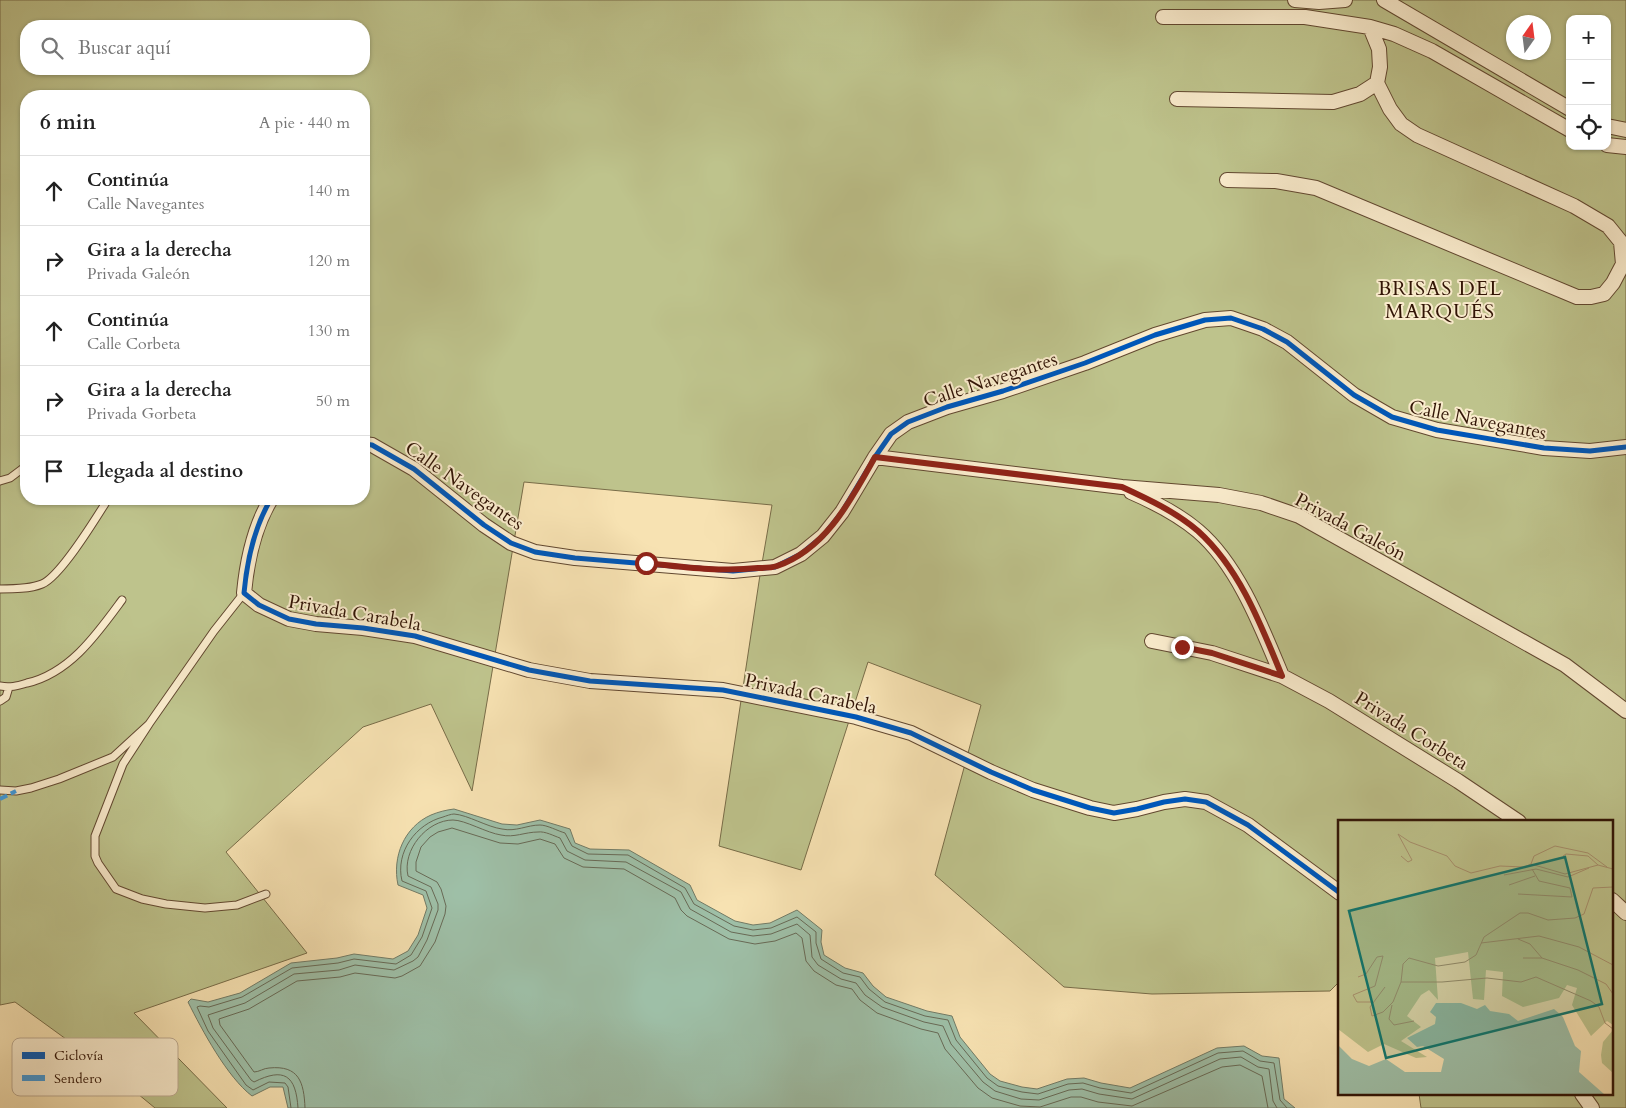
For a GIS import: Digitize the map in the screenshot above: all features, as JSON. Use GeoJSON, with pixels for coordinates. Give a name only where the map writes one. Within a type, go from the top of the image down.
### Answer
{"type":"FeatureCollection","features":[{"type":"Feature","properties":{"kind":"street"},"geometry":{"type":"LineString","coordinates":[[1295,0],[1319,2],[1345,0]]}},
{"type":"Feature","properties":{"kind":"street"},"geometry":{"type":"LineString","coordinates":[[1384,0],[1566,108]]}},
{"type":"Feature","properties":{"kind":"street"},"geometry":{"type":"LineString","coordinates":[[1163,17],[1304,17],[1370,27],[1394,34],[1432,51],[1566,128]]}},
{"type":"Feature","properties":{"kind":"street"},"geometry":{"type":"LineString","coordinates":[[1227,180],[1276,181],[1316,188],[1577,297],[1591,297],[1604,294],[1613,283],[1623,264],[1621,242],[1608,226],[1574,206],[1417,135],[1401,124],[1390,109],[1377,83],[1380,67],[1379,49],[1370,27]]}},
{"type":"Feature","properties":{"kind":"street"},"geometry":{"type":"LineString","coordinates":[[1177,100],[1333,102],[1360,94],[1377,83]]}},
{"type":"Feature","properties":{"kind":"street"},"geometry":{"type":"LineString","coordinates":[[1611,127],[1626,130]]}},
{"type":"Feature","properties":{"kind":"street"},"geometry":{"type":"LineString","coordinates":[[1611,145],[1626,147]]}},
{"type":"Feature","properties":{"kind":"street","name":"Calle Navegantes"},"geometry":{"type":"LineString","coordinates":[[370,446],[414,469],[484,525],[511,543],[535,552],[575,558],[630,561],[733,571],[775,567],[802,554],[823,536],[842,512],[891,434],[908,422],[947,407],[1012,388],[1085,363],[1155,335],[1205,320],[1231,318],[1263,329],[1287,342],[1354,395],[1392,417],[1437,430],[1544,448],[1590,451],[1626,447]]}},
{"type":"Feature","properties":{"kind":"street","name":"Privada Galeón"},"geometry":{"type":"LineString","coordinates":[[875,457],[1122,487],[1219,495],[1261,503],[1299,516],[1565,665],[1626,711]]}},
{"type":"Feature","properties":{"kind":"street"},"geometry":{"type":"LineString","coordinates":[[1122,487],[1157,504],[1198,531],[1221,555],[1256,614],[1282,676]]}},
{"type":"Feature","properties":{"kind":"street"},"geometry":{"type":"LineString","coordinates":[[244,594],[246,572],[254,537],[268,505]]}},
{"type":"Feature","properties":{"kind":"street","name":"Privada Carabela"},"geometry":{"type":"LineString","coordinates":[[244,594],[259,605],[289,619],[415,636],[528,670],[590,681],[723,690],[856,716],[911,733],[990,772],[1033,790],[1090,808],[1114,813],[1137,810],[1164,802],[1185,799],[1206,802],[1248,825],[1338,892]]}},
{"type":"Feature","properties":{"kind":"street","name":"Privada Corbeta"},"geometry":{"type":"LineString","coordinates":[[1152,641],[1212,653],[1282,676],[1329,701],[1458,781],[1516,820]]}},
{"type":"Feature","properties":{"kind":"street"},"geometry":{"type":"LineString","coordinates":[[1614,902],[1626,913]]}},
{"type":"Feature","properties":{"kind":"street"},"geometry":{"type":"LineString","coordinates":[[1583,1096],[1592,1108]]}},
{"type":"Feature","properties":{"kind":"lane"},"geometry":{"type":"LineString","coordinates":[[0,481],[10,478],[20,470]]}},
{"type":"Feature","properties":{"kind":"lane"},"geometry":{"type":"LineString","coordinates":[[0,589],[32,587],[43,584],[55,576],[87,533],[104,505]]}},
{"type":"Feature","properties":{"kind":"lane"},"geometry":{"type":"LineString","coordinates":[[244,594],[214,631],[148,724],[123,764],[95,836],[95,856],[98,864],[116,889],[142,899],[166,904],[205,908],[237,905],[266,894]]}},
{"type":"Feature","properties":{"kind":"lane"},"geometry":{"type":"LineString","coordinates":[[0,686],[9,687],[41,680],[63,666],[96,636],[122,600]]}},
{"type":"Feature","properties":{"kind":"lane"},"geometry":{"type":"LineString","coordinates":[[0,701],[6,697],[9,687]]}},
{"type":"Feature","properties":{"kind":"lane"},"geometry":{"type":"LineString","coordinates":[[0,790],[16,791],[59,779],[113,756],[148,724]]}},
{"type":"Feature","properties":{"kind":"shaded area"},"geometry":{"type":"Polygon","coordinates":[[[0,0],[1626,0],[1626,1108],[1421,1108],[1419,1096],[1614,1096],[1614,820],[1338,820],[1338,983],[1330,991],[1152,994],[1064,987],[935,875],[981,705],[868,662],[801,870],[719,846],[772,505],[524,482],[472,791],[431,704],[363,727],[226,852],[307,953],[134,1013],[158,1038],[65,1038],[15,1002],[0,1005],[0,0]]]}},
{"type":"Feature","properties":{"kind":"shaded area"},"geometry":{"type":"Polygon","coordinates":[[[178,1058],[227,1108],[155,1108],[140,1096],[178,1096],[178,1058]]]}},
{"type":"Feature","properties":{"kind":"water"},"geometry":{"type":"Polygon","coordinates":[[[454,809],[502,824],[517,825],[540,820],[570,829],[575,843],[590,849],[629,850],[690,885],[697,900],[735,921],[753,925],[770,923],[797,910],[822,930],[821,942],[824,955],[845,968],[863,973],[873,986],[886,997],[927,1011],[952,1016],[960,1037],[990,1074],[1000,1081],[1037,1089],[1067,1079],[1084,1078],[1130,1088],[1217,1048],[1244,1046],[1262,1056],[1279,1058],[1284,1099],[1295,1108],[288,1108],[283,1087],[270,1087],[252,1096],[224,1065],[188,1002],[191,999],[208,1002],[240,993],[291,963],[337,958],[354,954],[393,959],[408,951],[418,935],[427,908],[423,895],[398,885],[397,864],[402,844],[407,835],[422,820],[436,813],[454,809]]]}},
{"type":"Feature","properties":{"kind":"marked path"},"geometry":{"type":"LineString","coordinates":[[0,799],[16,791]]}},
{"type":"Feature","properties":{"kind":"cycle path"},"geometry":{"type":"LineString","coordinates":[[370,445],[414,469],[484,525],[511,543],[535,552],[575,558],[733,571],[775,567],[801,554],[823,536],[842,512],[891,434],[908,422],[947,407],[1003,391],[1085,363],[1155,335],[1205,320],[1231,318],[1263,329],[1287,342],[1354,395],[1392,417],[1437,430],[1544,448],[1590,451],[1626,447]]}},
{"type":"Feature","properties":{"kind":"cycle path"},"geometry":{"type":"LineString","coordinates":[[268,505],[252,545],[244,593],[259,605],[289,619],[415,636],[529,670],[590,681],[723,690],[856,717],[911,733],[1033,790],[1090,808],[1114,813],[1185,799],[1206,802],[1248,825],[1338,892]]}},
{"type":"Feature","properties":{"kind":"district","name":"BRISAS DEL MARQUÉS"},"geometry":{"type":"Point","coordinates":[1440,300]}},
{"type":"Feature","properties":{"kind":"route"},"geometry":{"type":"LineString","coordinates":[[646,563],[733,571],[775,567],[802,554],[823,536],[842,512],[875,457],[1122,487],[1157,504],[1198,531],[1221,555],[1256,614],[1282,676],[1212,653],[1182,647]]}}]}
